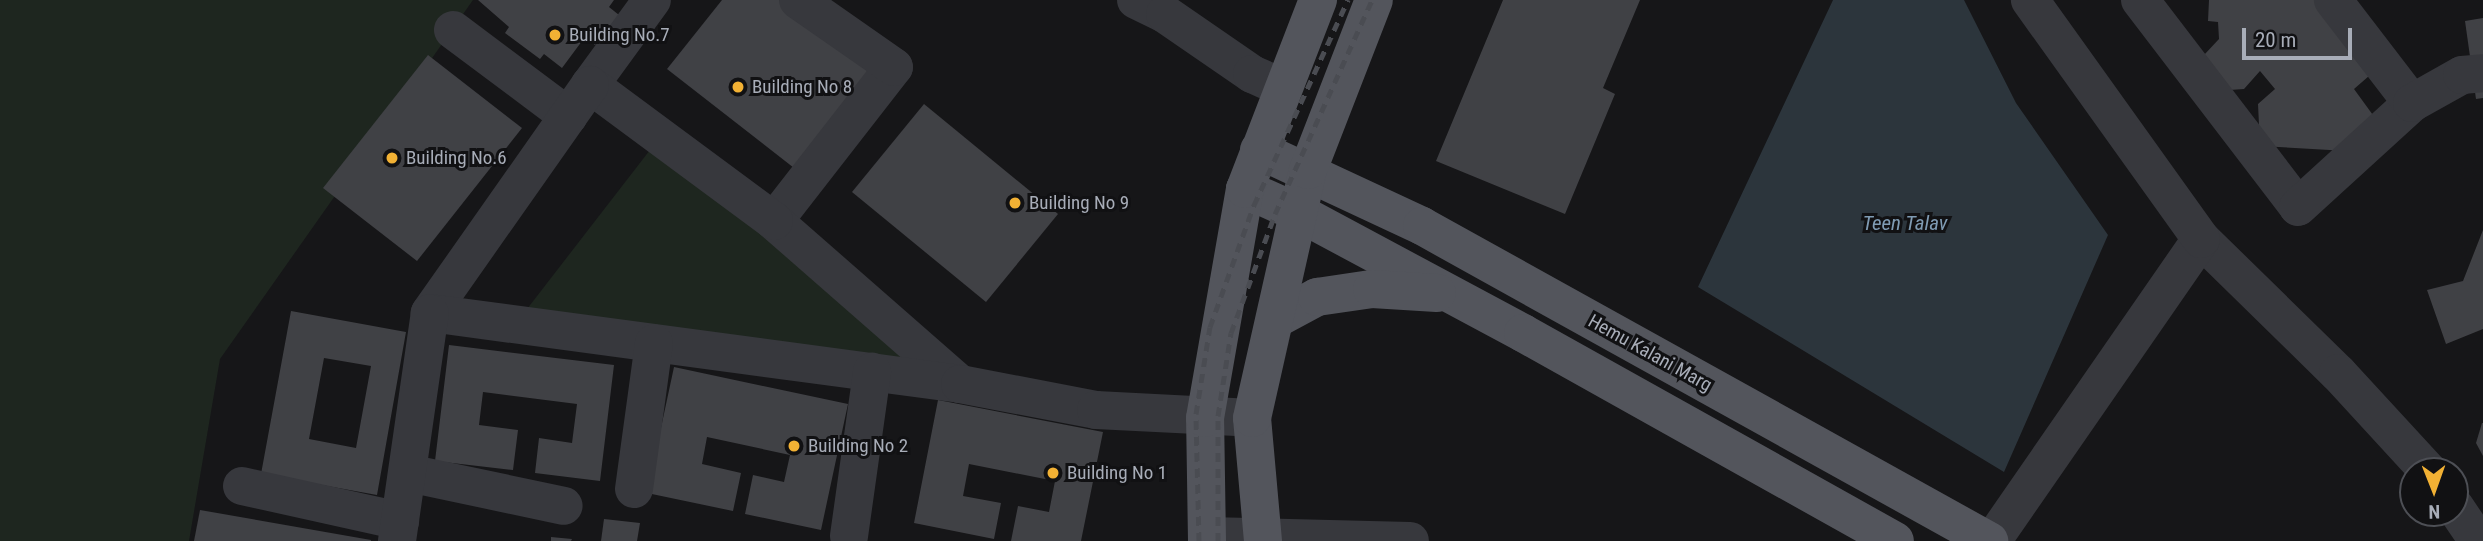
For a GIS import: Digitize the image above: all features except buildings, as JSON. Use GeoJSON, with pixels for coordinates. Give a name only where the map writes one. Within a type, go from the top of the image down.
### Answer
{"type":"FeatureCollection","features":[{"type":"Feature","properties":{"kind":"main road"},"geometry":{"type":"LineString","coordinates":[[1207,539],[1205,418],[1245,189],[1316,6],[1369,14],[1308,170],[1301,214],[1252,418],[1263,538]]}},
{"type":"Feature","properties":{"kind":"main road","name":"Hemu Kalani Marg"},"geometry":{"type":"LineString","coordinates":[[1259,150],[1308,170],[1422,226],[1991,541]]}},
{"type":"Feature","properties":{"kind":"main road"},"geometry":{"type":"LineString","coordinates":[[1245,189],[1301,214],[1450,294],[1895,541]]}},
{"type":"Feature","properties":{"kind":"main road"},"geometry":{"type":"LineString","coordinates":[[1276,319],[1317,298],[1372,289],[1450,294]]}},
{"type":"Feature","properties":{"kind":"street"},"geometry":{"type":"LineString","coordinates":[[242,486],[399,531],[430,313],[652,0]]}},
{"type":"Feature","properties":{"kind":"street"},"geometry":{"type":"LineString","coordinates":[[775,221],[894,67],[798,0]]}},
{"type":"Feature","properties":{"kind":"street"},"geometry":{"type":"LineString","coordinates":[[1136,0],[1165,14],[1252,74],[1283,88]]}},
{"type":"Feature","properties":{"kind":"street"},"geometry":{"type":"LineString","coordinates":[[2029,0],[2200,239],[2338,373],[2415,457]]}},
{"type":"Feature","properties":{"kind":"street"},"geometry":{"type":"LineString","coordinates":[[2140,0],[2298,207],[2413,103],[2462,75],[2483,73]]}},
{"type":"Feature","properties":{"kind":"street"},"geometry":{"type":"LineString","coordinates":[[2333,0],[2413,103]]}},
{"type":"Feature","properties":{"kind":"street"},"geometry":{"type":"LineString","coordinates":[[453,30],[568,116]]}},
{"type":"Feature","properties":{"kind":"street"},"geometry":{"type":"LineString","coordinates":[[590,85],[775,221],[960,383]]}},
{"type":"Feature","properties":{"kind":"street"},"geometry":{"type":"LineString","coordinates":[[1991,541],[2200,239]]}},
{"type":"Feature","properties":{"kind":"street"},"geometry":{"type":"LineString","coordinates":[[430,313],[960,383],[1096,410],[1205,418],[1252,418]]}},
{"type":"Feature","properties":{"kind":"street"},"geometry":{"type":"LineString","coordinates":[[634,489],[654,343]]}},
{"type":"Feature","properties":{"kind":"street"},"geometry":{"type":"LineString","coordinates":[[849,536],[872,372]]}},
{"type":"Feature","properties":{"kind":"street"},"geometry":{"type":"LineString","coordinates":[[408,473],[564,506]]}},
{"type":"Feature","properties":{"kind":"street"},"geometry":{"type":"LineString","coordinates":[[1207,539],[1410,541]]}},
{"type":"Feature","properties":{"kind":"shaded area"},"geometry":{"type":"Polygon","coordinates":[[[0,0],[473,0],[220,359],[189,541],[0,541],[0,0]]]}},
{"type":"Feature","properties":{"kind":"shaded area"},"geometry":{"type":"Polygon","coordinates":[[[660,137],[964,367],[527,309],[660,137]]]}},
{"type":"Feature","properties":{"kind":"water","name":"Teen Talav"},"geometry":{"type":"Polygon","coordinates":[[[1833,0],[1964,0],[2016,103],[2108,235],[2004,472],[1698,287],[1833,0]]]}},
{"type":"Feature","properties":{"kind":"railway"},"geometry":{"type":"LineString","coordinates":[[1199,541],[1196,414],[1210,327],[1254,205],[1348,0]]}},
{"type":"Feature","properties":{"kind":"railway"},"geometry":{"type":"LineString","coordinates":[[1218,541],[1218,416],[1231,333],[1275,214],[1372,0]]}},
{"type":"Feature","properties":{"kind":"place","name":"Building No.7"},"geometry":{"type":"Point","coordinates":[555,35]}},
{"type":"Feature","properties":{"kind":"place","name":"Building No 8"},"geometry":{"type":"Point","coordinates":[738,87]}},
{"type":"Feature","properties":{"kind":"place","name":"Building No.6"},"geometry":{"type":"Point","coordinates":[392,158]}},
{"type":"Feature","properties":{"kind":"place","name":"Building No 9"},"geometry":{"type":"Point","coordinates":[1015,203]}},
{"type":"Feature","properties":{"kind":"place","name":"Building No 2"},"geometry":{"type":"Point","coordinates":[794,446]}},
{"type":"Feature","properties":{"kind":"place","name":"Building No 1"},"geometry":{"type":"Point","coordinates":[1053,473]}}]}
